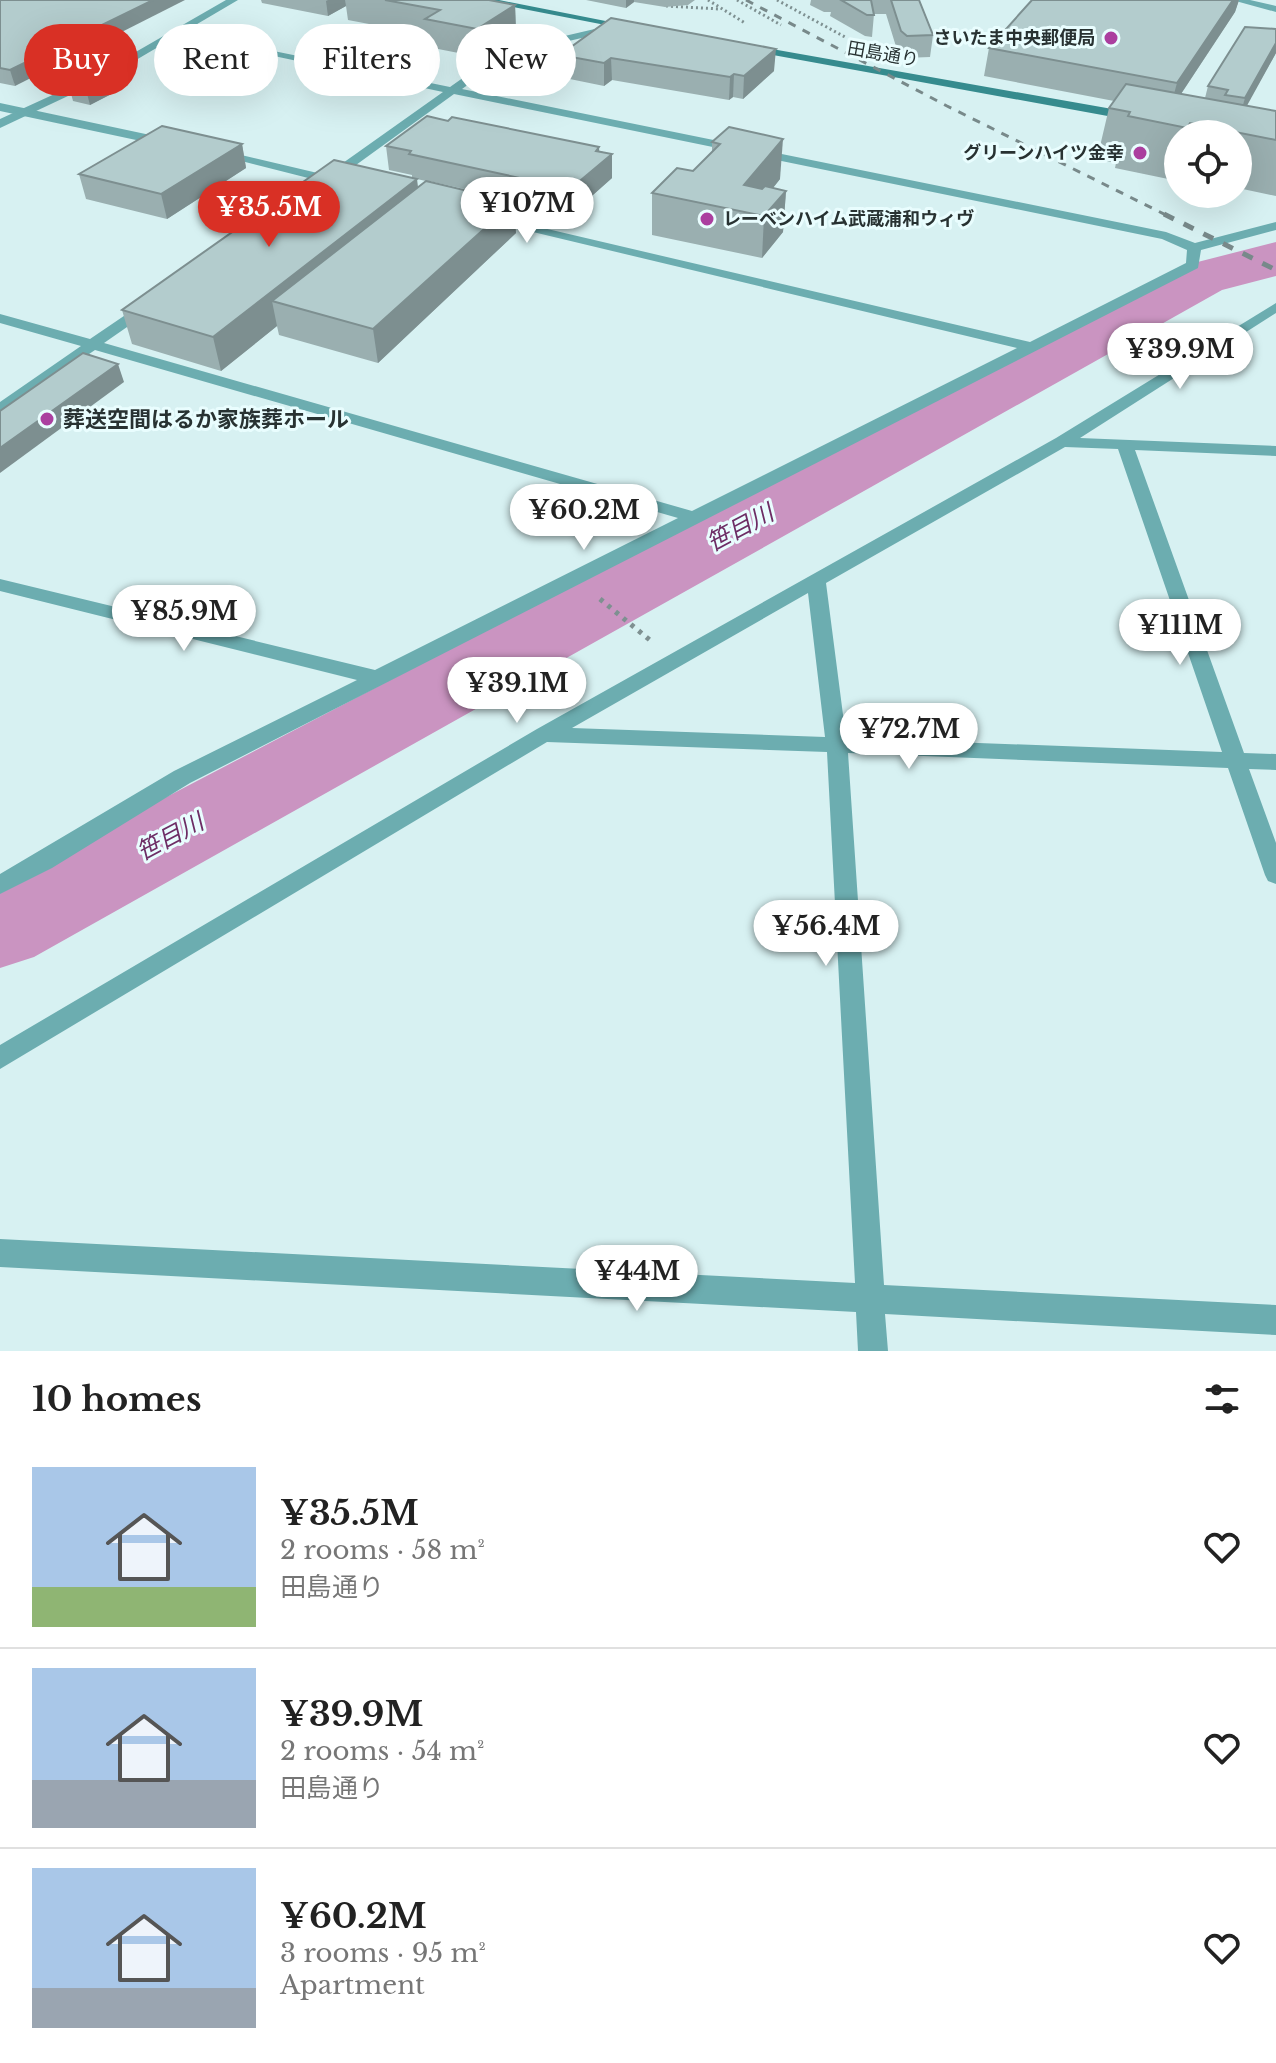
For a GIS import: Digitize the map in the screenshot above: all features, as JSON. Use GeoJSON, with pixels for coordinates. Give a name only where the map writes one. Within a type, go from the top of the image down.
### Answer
{"type":"FeatureCollection","features":[{"type":"Feature","properties":{"kind":"main road"},"geometry":{"type":"LineString","coordinates":[[482,0],[630,27]]}},
{"type":"Feature","properties":{"kind":"main road","name":"田島通り"},"geometry":{"type":"LineString","coordinates":[[739,46],[1152,120]]}},
{"type":"Feature","properties":{"kind":"street"},"geometry":{"type":"LineString","coordinates":[[192,24],[233,0]]}},
{"type":"Feature","properties":{"kind":"street"},"geometry":{"type":"LineString","coordinates":[[1237,0],[1276,9]]}},
{"type":"Feature","properties":{"kind":"street"},"geometry":{"type":"LineString","coordinates":[[316,187],[505,53],[630,27]]}},
{"type":"Feature","properties":{"kind":"street"},"geometry":{"type":"LineString","coordinates":[[0,124],[98,78],[154,46]]}},
{"type":"Feature","properties":{"kind":"street"},"geometry":{"type":"LineString","coordinates":[[278,55],[1166,236],[1194,248],[1276,226]]}},
{"type":"Feature","properties":{"kind":"street"},"geometry":{"type":"LineString","coordinates":[[0,107],[178,145]]}},
{"type":"Feature","properties":{"kind":"street"},"geometry":{"type":"LineString","coordinates":[[208,152],[359,186]]}},
{"type":"Feature","properties":{"kind":"street"},"geometry":{"type":"LineString","coordinates":[[466,212],[1033,347]]}},
{"type":"Feature","properties":{"kind":"street"},"geometry":{"type":"LineString","coordinates":[[0,885],[44,862],[182,777],[1193,265],[1194,248]]}},
{"type":"Feature","properties":{"kind":"street"},"geometry":{"type":"LineString","coordinates":[[0,409],[155,302]]}},
{"type":"Feature","properties":{"kind":"street"},"geometry":{"type":"LineString","coordinates":[[0,1058],[544,734],[1062,442],[1276,307]]}},
{"type":"Feature","properties":{"kind":"street"},"geometry":{"type":"LineString","coordinates":[[0,318],[697,518]]}},
{"type":"Feature","properties":{"kind":"street"},"geometry":{"type":"LineString","coordinates":[[1062,442],[1276,451]]}},
{"type":"Feature","properties":{"kind":"street"},"geometry":{"type":"LineString","coordinates":[[1125,445],[1276,875]]}},
{"type":"Feature","properties":{"kind":"street"},"geometry":{"type":"LineString","coordinates":[[816,581],[837,746],[873,1351]]}},
{"type":"Feature","properties":{"kind":"street"},"geometry":{"type":"LineString","coordinates":[[0,585],[378,678]]}},
{"type":"Feature","properties":{"kind":"street"},"geometry":{"type":"LineString","coordinates":[[544,734],[1276,762]]}},
{"type":"Feature","properties":{"kind":"street"},"geometry":{"type":"LineString","coordinates":[[0,1253],[1276,1320]]}},
{"type":"Feature","properties":{"kind":"path"},"geometry":{"type":"LineString","coordinates":[[708,0],[753,28]]}},
{"type":"Feature","properties":{"kind":"path"},"geometry":{"type":"LineString","coordinates":[[737,0],[786,28]]}},
{"type":"Feature","properties":{"kind":"path"},"geometry":{"type":"LineString","coordinates":[[777,0],[854,41]]}},
{"type":"Feature","properties":{"kind":"path"},"geometry":{"type":"LineString","coordinates":[[666,6],[722,9]]}},
{"type":"Feature","properties":{"kind":"path"},"geometry":{"type":"LineString","coordinates":[[597,597],[659,648]]}},
{"type":"Feature","properties":{"kind":"building"},"geometry":{"type":"Polygon","coordinates":[[[0,0],[153,0],[104,24],[24,24],[24,63],[10,70],[0,68],[0,0]]]}},
{"type":"Feature","properties":{"kind":"building"},"geometry":{"type":"Polygon","coordinates":[[[385,0],[489,0],[515,5],[485,24],[456,25],[425,19],[440,10],[385,0]]]}},
{"type":"Feature","properties":{"kind":"building"},"geometry":{"type":"Polygon","coordinates":[[[841,0],[871,0],[874,15],[867,15],[841,0]]]}},
{"type":"Feature","properties":{"kind":"building"},"geometry":{"type":"Polygon","coordinates":[[[891,0],[919,0],[933,35],[907,36],[901,31],[891,0]]]}},
{"type":"Feature","properties":{"kind":"building"},"geometry":{"type":"Polygon","coordinates":[[[1032,0],[1233,0],[1177,83],[989,48],[1032,0]]]}},
{"type":"Feature","properties":{"kind":"building"},"geometry":{"type":"Polygon","coordinates":[[[611,18],[776,49],[744,76],[734,74],[730,77],[611,58],[604,63],[576,58],[576,43],[611,18]]]}},
{"type":"Feature","properties":{"kind":"building"},"geometry":{"type":"Polygon","coordinates":[[[1245,27],[1276,29],[1276,43],[1245,98],[1225,95],[1228,90],[1208,86],[1245,27]]]}},
{"type":"Feature","properties":{"kind":"building"},"geometry":{"type":"Polygon","coordinates":[[[1126,84],[1276,111],[1276,140],[1252,135],[1252,120],[1164,120],[1164,123],[1128,116],[1130,112],[1109,108],[1126,84]]]}},
{"type":"Feature","properties":{"kind":"building"},"geometry":{"type":"Polygon","coordinates":[[[427,116],[448,121],[452,117],[599,147],[596,151],[612,154],[575,185],[562,183],[557,186],[409,154],[411,151],[386,146],[427,116]]]}},
{"type":"Feature","properties":{"kind":"building"},"geometry":{"type":"Polygon","coordinates":[[[162,126],[242,144],[161,194],[79,174],[162,126]]]}},
{"type":"Feature","properties":{"kind":"building"},"geometry":{"type":"Polygon","coordinates":[[[729,127],[783,139],[744,185],[786,191],[764,216],[652,193],[677,168],[693,171],[720,144],[712,142],[729,127]]]}},
{"type":"Feature","properties":{"kind":"building"},"geometry":{"type":"Polygon","coordinates":[[[334,160],[417,179],[213,337],[122,310],[334,160]]]}},
{"type":"Feature","properties":{"kind":"building"},"geometry":{"type":"Polygon","coordinates":[[[426,181],[514,202],[373,329],[272,301],[426,181]]]}},
{"type":"Feature","properties":{"kind":"building"},"geometry":{"type":"Polygon","coordinates":[[[83,353],[118,364],[0,448],[0,411],[83,353]]]}},
{"type":"Feature","properties":{"kind":"waterway","name":"笹目川"},"geometry":{"type":"LineString","coordinates":[[0,929],[1202,278],[1276,259]]}},
{"type":"Feature","properties":{"kind":"railway"},"geometry":{"type":"LineString","coordinates":[[746,0],[947,106],[1168,216]]}},
{"type":"Feature","properties":{"kind":"railway"},"geometry":{"type":"LineString","coordinates":[[1164,214],[1168,216]]}},
{"type":"Feature","properties":{"kind":"railway"},"geometry":{"type":"LineString","coordinates":[[1168,216],[1276,270]]}},
{"type":"Feature","properties":{"kind":"place","name":"さいたま中央郵便局"},"geometry":{"type":"Point","coordinates":[1111,38]}},
{"type":"Feature","properties":{"kind":"place","name":"グリーンハイツ金幸"},"geometry":{"type":"Point","coordinates":[1140,153]}},
{"type":"Feature","properties":{"kind":"place","name":"レーベンハイム武蔵浦和ウィヴ"},"geometry":{"type":"Point","coordinates":[707,219]}},
{"type":"Feature","properties":{"kind":"place","name":"葬送空間はるか家族葬ホール"},"geometry":{"type":"Point","coordinates":[47,419]}}]}
